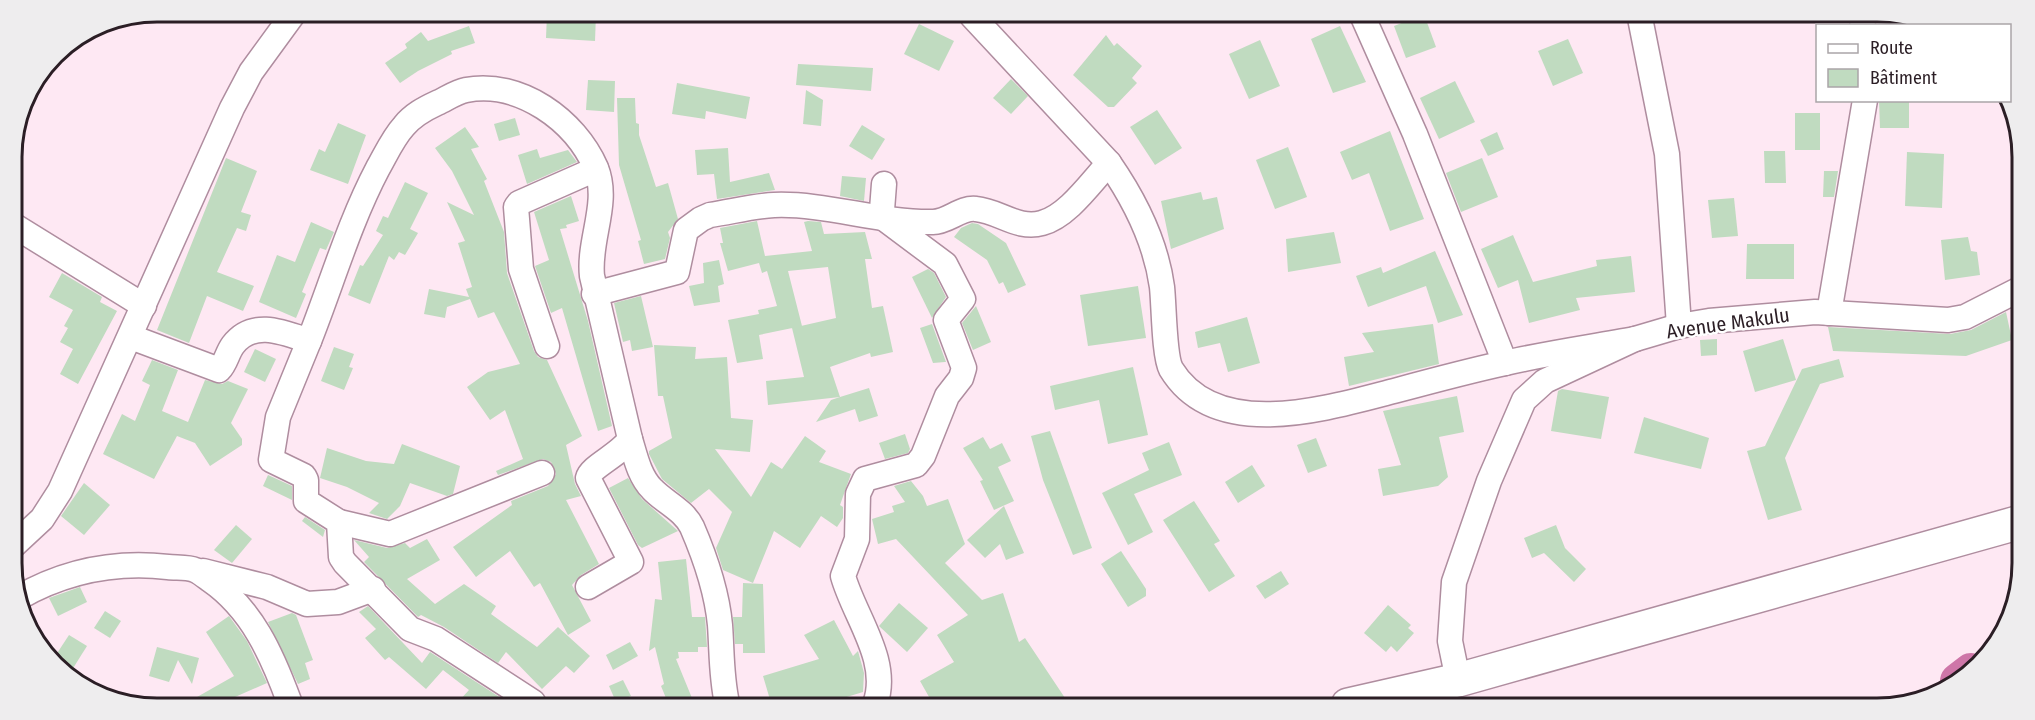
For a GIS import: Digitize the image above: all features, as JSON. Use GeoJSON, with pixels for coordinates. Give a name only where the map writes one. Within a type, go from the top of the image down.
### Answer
{"type":"FeatureCollection","features":[{"type":"Feature","properties":{"kind":"main road"},"geometry":{"type":"LineString","coordinates":[[1382,697],[1458,680],[2012,524]]}},
{"type":"Feature","properties":{"kind":"street"},"geometry":{"type":"LineString","coordinates":[[22,538],[42,519],[60,491],[232,108],[251,72],[287,22]]}},
{"type":"Feature","properties":{"kind":"street"},"geometry":{"type":"LineString","coordinates":[[978,22],[1109,163],[1142,221],[1156,263],[1162,286],[1170,366],[1197,397],[1220,408],[1274,415],[1350,403],[1505,363],[1635,339]]}},
{"type":"Feature","properties":{"kind":"street"},"geometry":{"type":"LineString","coordinates":[[1365,22],[1420,144],[1505,363]]}},
{"type":"Feature","properties":{"kind":"street"},"geometry":{"type":"LineString","coordinates":[[1641,22],[1667,154],[1679,326]]}},
{"type":"Feature","properties":{"kind":"street"},"geometry":{"type":"LineString","coordinates":[[542,473],[390,534],[339,522],[306,501],[306,480],[274,463],[270,454],[281,409],[360,203],[394,139],[417,113],[463,90],[478,88],[523,96],[538,103],[563,122],[581,141],[596,169],[601,201],[591,253],[594,294],[630,439],[646,483],[684,516],[699,547],[716,600],[722,680],[726,698]]}},
{"type":"Feature","properties":{"kind":"street"},"geometry":{"type":"LineString","coordinates":[[1828,313],[1865,102]]}},
{"type":"Feature","properties":{"kind":"street"},"geometry":{"type":"LineString","coordinates":[[594,294],[677,272],[686,230],[711,215],[774,205],[829,210],[886,220],[935,222],[969,208],[1023,225],[1041,224],[1053,218],[1109,163]]}},
{"type":"Feature","properties":{"kind":"street"},"geometry":{"type":"LineString","coordinates":[[547,346],[521,269],[516,207],[519,203],[596,169]]}},
{"type":"Feature","properties":{"kind":"street"},"geometry":{"type":"LineString","coordinates":[[877,698],[880,690],[879,673],[858,610],[843,576],[857,539],[858,494],[865,479],[916,465],[923,456],[947,396],[961,378],[964,368],[946,320],[963,299],[945,264],[886,220],[882,210],[884,184]]}},
{"type":"Feature","properties":{"kind":"street"},"geometry":{"type":"LineString","coordinates":[[23,231],[144,306]]}},
{"type":"Feature","properties":{"kind":"street","name":"Avenue Makulu"},"geometry":{"type":"LineString","coordinates":[[1458,680],[1450,641],[1454,582],[1490,481],[1524,400],[1545,381],[1635,339],[1679,326],[1788,313],[1948,320],[1965,317],[2012,293]]}},
{"type":"Feature","properties":{"kind":"street"},"geometry":{"type":"LineString","coordinates":[[131,337],[219,370],[233,345],[244,335],[264,328],[309,341]]}},
{"type":"Feature","properties":{"kind":"street"},"geometry":{"type":"LineString","coordinates":[[588,587],[632,562],[588,478],[592,470],[619,453],[630,439]]}},
{"type":"Feature","properties":{"kind":"street"},"geometry":{"type":"LineString","coordinates":[[339,522],[341,557],[410,629],[436,639],[527,698]]}},
{"type":"Feature","properties":{"kind":"street"},"geometry":{"type":"LineString","coordinates":[[26,593],[43,584],[84,571],[142,564],[195,570],[267,586],[306,604],[338,602],[373,590]]}},
{"type":"Feature","properties":{"kind":"street"},"geometry":{"type":"LineString","coordinates":[[195,570],[218,585],[249,617],[263,640],[288,698]]}},
{"type":"Feature","properties":{"kind":"building"},"geometry":{"type":"Polygon","coordinates":[[[547,22],[596,22],[595,41],[546,38],[547,22]]]}},
{"type":"Feature","properties":{"kind":"building"},"geometry":{"type":"Polygon","coordinates":[[[1404,22],[1427,22],[1436,47],[1406,58],[1394,26],[1404,22]]]}},
{"type":"Feature","properties":{"kind":"building"},"geometry":{"type":"Polygon","coordinates":[[[919,24],[954,41],[939,71],[904,54],[919,24]]]}},
{"type":"Feature","properties":{"kind":"building"},"geometry":{"type":"Polygon","coordinates":[[[469,26],[475,43],[451,51],[452,54],[400,83],[385,63],[407,48],[405,44],[421,32],[428,41],[469,26]]]}},
{"type":"Feature","properties":{"kind":"building"},"geometry":{"type":"Polygon","coordinates":[[[1340,26],[1366,82],[1333,93],[1311,39],[1340,26]]]}},
{"type":"Feature","properties":{"kind":"building"},"geometry":{"type":"Polygon","coordinates":[[[1106,35],[1114,46],[1117,43],[1142,66],[1132,78],[1137,83],[1114,107],[1108,107],[1073,75],[1106,35]]]}},
{"type":"Feature","properties":{"kind":"building"},"geometry":{"type":"Polygon","coordinates":[[[1568,39],[1583,73],[1553,86],[1538,51],[1568,39]]]}},
{"type":"Feature","properties":{"kind":"building"},"geometry":{"type":"Polygon","coordinates":[[[1260,40],[1280,86],[1249,99],[1229,54],[1260,40]]]}},
{"type":"Feature","properties":{"kind":"building"},"geometry":{"type":"Polygon","coordinates":[[[798,64],[873,68],[871,91],[796,85],[798,64]]]}},
{"type":"Feature","properties":{"kind":"building"},"geometry":{"type":"Polygon","coordinates":[[[1011,79],[1028,96],[1011,114],[993,98],[1011,79]]]}},
{"type":"Feature","properties":{"kind":"building"},"geometry":{"type":"Polygon","coordinates":[[[588,80],[615,81],[614,112],[586,110],[588,80]]]}},
{"type":"Feature","properties":{"kind":"building"},"geometry":{"type":"Polygon","coordinates":[[[1455,81],[1475,122],[1439,139],[1420,98],[1455,81]]]}},
{"type":"Feature","properties":{"kind":"building"},"geometry":{"type":"Polygon","coordinates":[[[677,83],[750,97],[746,119],[706,111],[705,119],[672,114],[677,83]]]}},
{"type":"Feature","properties":{"kind":"building"},"geometry":{"type":"Polygon","coordinates":[[[806,90],[823,100],[821,126],[803,124],[806,90]]]}},
{"type":"Feature","properties":{"kind":"building"},"geometry":{"type":"Polygon","coordinates":[[[617,98],[635,98],[636,123],[639,124],[639,135],[656,187],[668,183],[678,219],[668,232],[670,238],[665,259],[644,264],[638,241],[641,240],[619,165],[617,98]]]}},
{"type":"Feature","properties":{"kind":"building"},"geometry":{"type":"Polygon","coordinates":[[[1879,102],[1909,102],[1909,128],[1880,128],[1879,102]]]}},
{"type":"Feature","properties":{"kind":"building"},"geometry":{"type":"Polygon","coordinates":[[[1157,110],[1182,148],[1155,165],[1130,127],[1157,110]]]}},
{"type":"Feature","properties":{"kind":"building"},"geometry":{"type":"Polygon","coordinates":[[[1795,113],[1820,113],[1820,150],[1795,150],[1795,113]]]}},
{"type":"Feature","properties":{"kind":"building"},"geometry":{"type":"Polygon","coordinates":[[[515,118],[520,135],[499,141],[494,124],[515,118]]]}},
{"type":"Feature","properties":{"kind":"building"},"geometry":{"type":"Polygon","coordinates":[[[338,123],[366,135],[348,184],[310,170],[319,149],[325,152],[338,123]]]}},
{"type":"Feature","properties":{"kind":"building"},"geometry":{"type":"Polygon","coordinates":[[[862,125],[885,139],[872,160],[849,146],[862,125]]]}},
{"type":"Feature","properties":{"kind":"building"},"geometry":{"type":"Polygon","coordinates":[[[465,127],[479,147],[471,149],[487,179],[484,181],[504,232],[507,273],[534,351],[538,357],[547,360],[582,436],[566,445],[575,484],[581,496],[566,500],[599,564],[581,575],[572,585],[591,621],[568,635],[540,583],[534,587],[510,551],[476,577],[453,547],[512,505],[511,501],[548,486],[556,474],[551,462],[543,459],[498,475],[496,471],[523,459],[505,410],[490,420],[467,387],[488,372],[520,364],[494,312],[478,318],[470,299],[447,307],[445,318],[424,314],[429,289],[469,297],[466,289],[472,287],[458,243],[465,241],[447,202],[474,215],[452,171],[435,148],[465,127]]]}},
{"type":"Feature","properties":{"kind":"building"},"geometry":{"type":"Polygon","coordinates":[[[1390,131],[1424,219],[1390,231],[1369,173],[1352,180],[1340,152],[1390,131]]]}},
{"type":"Feature","properties":{"kind":"building"},"geometry":{"type":"Polygon","coordinates":[[[1497,132],[1504,149],[1488,156],[1480,140],[1497,132]]]}},
{"type":"Feature","properties":{"kind":"building"},"geometry":{"type":"Polygon","coordinates":[[[1288,147],[1307,197],[1275,209],[1256,160],[1288,147]]]}},
{"type":"Feature","properties":{"kind":"building"},"geometry":{"type":"Polygon","coordinates":[[[728,148],[730,182],[769,173],[775,190],[717,199],[714,174],[697,175],[695,150],[728,148]]]}},
{"type":"Feature","properties":{"kind":"building"},"geometry":{"type":"Polygon","coordinates":[[[537,149],[540,158],[568,150],[577,162],[527,184],[518,155],[537,149]]]}},
{"type":"Feature","properties":{"kind":"building"},"geometry":{"type":"Polygon","coordinates":[[[1764,151],[1785,151],[1786,183],[1765,183],[1764,151]]]}},
{"type":"Feature","properties":{"kind":"building"},"geometry":{"type":"Polygon","coordinates":[[[1907,152],[1944,154],[1942,208],[1905,206],[1907,152]]]}},
{"type":"Feature","properties":{"kind":"building"},"geometry":{"type":"Polygon","coordinates":[[[226,158],[257,171],[241,212],[251,215],[246,231],[237,228],[217,272],[254,286],[243,311],[207,296],[189,343],[157,330],[226,158]]]}},
{"type":"Feature","properties":{"kind":"building"},"geometry":{"type":"Polygon","coordinates":[[[1482,158],[1498,197],[1461,212],[1446,173],[1482,158]]]}},
{"type":"Feature","properties":{"kind":"building"},"geometry":{"type":"Polygon","coordinates":[[[1824,171],[1838,171],[1834,197],[1823,197],[1824,171]]]}},
{"type":"Feature","properties":{"kind":"building"},"geometry":{"type":"Polygon","coordinates":[[[842,176],[866,178],[864,201],[840,196],[842,176]]]}},
{"type":"Feature","properties":{"kind":"building"},"geometry":{"type":"Polygon","coordinates":[[[405,182],[428,193],[410,229],[418,233],[405,255],[399,252],[394,260],[389,256],[370,304],[348,295],[360,265],[363,266],[383,235],[376,231],[383,216],[388,218],[405,182]]]}},
{"type":"Feature","properties":{"kind":"building"},"geometry":{"type":"Polygon","coordinates":[[[1201,192],[1203,200],[1217,197],[1224,229],[1171,249],[1161,201],[1201,192]]]}},
{"type":"Feature","properties":{"kind":"building"},"geometry":{"type":"Polygon","coordinates":[[[571,196],[579,221],[560,229],[588,321],[612,426],[598,431],[562,308],[551,313],[535,266],[549,260],[534,212],[571,196]]]}},
{"type":"Feature","properties":{"kind":"building"},"geometry":{"type":"Polygon","coordinates":[[[1734,198],[1738,236],[1712,238],[1708,200],[1734,198]]]}},
{"type":"Feature","properties":{"kind":"building"},"geometry":{"type":"Polygon","coordinates":[[[757,221],[765,256],[812,251],[804,222],[808,221],[821,222],[824,234],[865,232],[872,259],[865,259],[872,308],[883,306],[893,352],[871,357],[870,353],[830,367],[840,397],[768,405],[766,381],[804,377],[792,328],[759,335],[763,359],[737,363],[728,320],[759,314],[758,310],[777,306],[767,271],[762,273],[759,263],[728,271],[720,243],[723,243],[720,228],[757,221]],[[828,267],[788,271],[802,326],[836,318],[828,267]]]}},
{"type":"Feature","properties":{"kind":"building"},"geometry":{"type":"Polygon","coordinates":[[[311,222],[334,232],[326,250],[320,248],[302,292],[306,294],[296,318],[259,302],[277,255],[295,262],[311,222]]]}},
{"type":"Feature","properties":{"kind":"building"},"geometry":{"type":"Polygon","coordinates":[[[972,223],[978,224],[1006,243],[1026,285],[1008,293],[1003,282],[999,284],[987,260],[954,237],[961,228],[972,223]]]}},
{"type":"Feature","properties":{"kind":"building"},"geometry":{"type":"Polygon","coordinates":[[[1334,232],[1341,263],[1288,272],[1286,239],[1334,232]]]}},
{"type":"Feature","properties":{"kind":"building"},"geometry":{"type":"Polygon","coordinates":[[[1513,235],[1533,282],[1597,266],[1596,260],[1631,256],[1635,292],[1576,298],[1580,310],[1529,323],[1518,280],[1498,288],[1481,249],[1513,235]]]}},
{"type":"Feature","properties":{"kind":"building"},"geometry":{"type":"Polygon","coordinates":[[[1968,237],[1971,251],[1977,252],[1980,275],[1945,280],[1941,240],[1968,237]]]}},
{"type":"Feature","properties":{"kind":"building"},"geometry":{"type":"Polygon","coordinates":[[[1747,244],[1794,244],[1794,279],[1746,279],[1747,244]]]}},
{"type":"Feature","properties":{"kind":"building"},"geometry":{"type":"Polygon","coordinates":[[[1435,251],[1463,315],[1438,323],[1426,286],[1368,307],[1356,276],[1381,267],[1383,273],[1435,251]]]}},
{"type":"Feature","properties":{"kind":"building"},"geometry":{"type":"Polygon","coordinates":[[[719,260],[724,284],[718,286],[720,302],[694,306],[689,286],[704,283],[703,263],[719,260]]]}},
{"type":"Feature","properties":{"kind":"building"},"geometry":{"type":"Polygon","coordinates":[[[928,269],[934,273],[946,297],[932,318],[912,277],[928,269]]]}},
{"type":"Feature","properties":{"kind":"building"},"geometry":{"type":"Polygon","coordinates":[[[62,273],[102,297],[100,302],[117,311],[78,384],[60,374],[73,349],[60,342],[68,328],[64,326],[73,310],[49,297],[62,273]]]}},
{"type":"Feature","properties":{"kind":"building"},"geometry":{"type":"Polygon","coordinates":[[[1138,286],[1146,338],[1088,346],[1080,295],[1138,286]]]}},
{"type":"Feature","properties":{"kind":"building"},"geometry":{"type":"Polygon","coordinates":[[[641,296],[653,347],[632,351],[630,340],[623,342],[614,303],[641,296]]]}},
{"type":"Feature","properties":{"kind":"building"},"geometry":{"type":"Polygon","coordinates":[[[976,306],[991,342],[973,350],[962,323],[976,306]]]}},
{"type":"Feature","properties":{"kind":"building"},"geometry":{"type":"Polygon","coordinates":[[[2006,312],[2012,340],[1966,356],[1833,351],[1828,327],[1950,334],[1971,330],[2006,312]]]}},
{"type":"Feature","properties":{"kind":"building"},"geometry":{"type":"Polygon","coordinates":[[[1247,317],[1260,363],[1228,372],[1220,343],[1198,348],[1195,332],[1247,317]]]}},
{"type":"Feature","properties":{"kind":"building"},"geometry":{"type":"Polygon","coordinates":[[[932,324],[946,362],[933,363],[920,328],[932,324]]]}},
{"type":"Feature","properties":{"kind":"building"},"geometry":{"type":"Polygon","coordinates":[[[1433,324],[1439,364],[1349,386],[1344,357],[1374,352],[1362,333],[1433,324]]]}},
{"type":"Feature","properties":{"kind":"building"},"geometry":{"type":"Polygon","coordinates":[[[1717,339],[1717,355],[1701,356],[1700,340],[1717,339]]]}},
{"type":"Feature","properties":{"kind":"building"},"geometry":{"type":"Polygon","coordinates":[[[1783,339],[1796,380],[1755,392],[1743,351],[1783,339]]]}},
{"type":"Feature","properties":{"kind":"building"},"geometry":{"type":"Polygon","coordinates":[[[654,345],[696,347],[695,359],[727,357],[731,418],[753,420],[750,452],[715,449],[751,497],[771,462],[782,469],[805,436],[826,451],[819,462],[851,474],[840,505],[843,507],[843,518],[837,527],[821,516],[800,548],[774,531],[753,583],[723,570],[716,548],[732,512],[709,489],[691,503],[662,479],[649,454],[649,451],[672,438],[663,396],[658,396],[654,345]]]}},
{"type":"Feature","properties":{"kind":"building"},"geometry":{"type":"Polygon","coordinates":[[[334,347],[354,354],[349,367],[353,368],[344,390],[321,381],[334,347]]]}},
{"type":"Feature","properties":{"kind":"building"},"geometry":{"type":"Polygon","coordinates":[[[255,349],[276,359],[265,382],[244,372],[255,349]]]}},
{"type":"Feature","properties":{"kind":"building"},"geometry":{"type":"Polygon","coordinates":[[[1839,359],[1844,377],[1820,384],[1785,458],[1802,510],[1768,520],[1747,451],[1765,446],[1802,369],[1839,359]]]}},
{"type":"Feature","properties":{"kind":"building"},"geometry":{"type":"Polygon","coordinates":[[[152,360],[178,370],[162,411],[188,422],[205,380],[222,384],[228,381],[248,389],[231,423],[242,439],[242,445],[210,466],[195,443],[177,436],[154,479],[103,454],[122,414],[135,421],[150,385],[142,381],[152,360]]]}},
{"type":"Feature","properties":{"kind":"building"},"geometry":{"type":"Polygon","coordinates":[[[1133,367],[1148,435],[1108,444],[1099,400],[1055,410],[1050,386],[1133,367]]]}},
{"type":"Feature","properties":{"kind":"building"},"geometry":{"type":"Polygon","coordinates":[[[869,388],[878,416],[859,422],[855,409],[816,422],[831,400],[869,388]]]}},
{"type":"Feature","properties":{"kind":"building"},"geometry":{"type":"Polygon","coordinates":[[[1562,389],[1609,397],[1601,439],[1551,431],[1558,391],[1562,389]]]}},
{"type":"Feature","properties":{"kind":"building"},"geometry":{"type":"Polygon","coordinates":[[[1457,396],[1464,432],[1439,437],[1448,477],[1438,486],[1383,496],[1378,469],[1401,465],[1383,411],[1457,396]]]}},
{"type":"Feature","properties":{"kind":"building"},"geometry":{"type":"Polygon","coordinates":[[[1644,417],[1709,438],[1701,469],[1634,453],[1644,417]]]}},
{"type":"Feature","properties":{"kind":"building"},"geometry":{"type":"Polygon","coordinates":[[[1050,431],[1092,548],[1073,555],[1043,480],[1031,436],[1050,431]]]}},
{"type":"Feature","properties":{"kind":"building"},"geometry":{"type":"Polygon","coordinates":[[[905,434],[910,449],[908,453],[885,459],[879,443],[905,434]]]}},
{"type":"Feature","properties":{"kind":"building"},"geometry":{"type":"Polygon","coordinates":[[[983,437],[990,449],[1002,443],[1011,461],[998,467],[1014,501],[994,510],[980,481],[983,480],[963,448],[983,437]]]}},
{"type":"Feature","properties":{"kind":"building"},"geometry":{"type":"Polygon","coordinates":[[[1316,438],[1327,466],[1308,473],[1297,445],[1316,438]]]}},
{"type":"Feature","properties":{"kind":"building"},"geometry":{"type":"Polygon","coordinates":[[[1169,442],[1182,475],[1134,494],[1153,532],[1128,545],[1102,493],[1149,470],[1142,453],[1169,442]]]}},
{"type":"Feature","properties":{"kind":"building"},"geometry":{"type":"Polygon","coordinates":[[[402,444],[460,466],[453,494],[447,496],[410,483],[400,506],[387,519],[369,513],[379,503],[347,487],[320,478],[327,448],[366,461],[394,464],[402,444]]]}},
{"type":"Feature","properties":{"kind":"building"},"geometry":{"type":"Polygon","coordinates":[[[1252,465],[1265,486],[1238,503],[1225,482],[1252,465]]]}},
{"type":"Feature","properties":{"kind":"building"},"geometry":{"type":"Polygon","coordinates":[[[268,475],[292,486],[292,500],[263,486],[268,475]]]}},
{"type":"Feature","properties":{"kind":"building"},"geometry":{"type":"Polygon","coordinates":[[[628,478],[642,499],[678,531],[642,548],[638,545],[609,488],[628,478]]]}},
{"type":"Feature","properties":{"kind":"building"},"geometry":{"type":"Polygon","coordinates":[[[911,481],[923,496],[927,506],[948,499],[965,544],[945,563],[982,600],[1003,593],[1019,642],[1025,638],[1065,697],[929,698],[920,681],[954,662],[937,635],[968,615],[896,539],[878,544],[872,519],[894,512],[892,506],[905,502],[894,486],[911,481]]]}},
{"type":"Feature","properties":{"kind":"building"},"geometry":{"type":"Polygon","coordinates":[[[84,483],[110,505],[84,535],[61,516],[84,483]]]}},
{"type":"Feature","properties":{"kind":"building"},"geometry":{"type":"Polygon","coordinates":[[[1194,501],[1220,541],[1214,544],[1235,576],[1209,592],[1163,520],[1194,501]]]}},
{"type":"Feature","properties":{"kind":"building"},"geometry":{"type":"Polygon","coordinates":[[[1004,506],[1024,553],[1006,560],[1000,544],[985,558],[967,540],[1004,506]]]}},
{"type":"Feature","properties":{"kind":"building"},"geometry":{"type":"Polygon","coordinates":[[[305,517],[325,530],[323,537],[302,521],[305,517]]]}},
{"type":"Feature","properties":{"kind":"building"},"geometry":{"type":"Polygon","coordinates":[[[236,525],[252,539],[232,563],[214,550],[236,525]]]}},
{"type":"Feature","properties":{"kind":"building"},"geometry":{"type":"Polygon","coordinates":[[[1556,525],[1565,548],[1586,569],[1574,582],[1544,553],[1532,558],[1524,538],[1556,525]]]}},
{"type":"Feature","properties":{"kind":"building"},"geometry":{"type":"Polygon","coordinates":[[[427,539],[440,560],[407,579],[435,604],[464,584],[496,606],[491,614],[537,647],[558,627],[590,656],[574,673],[566,666],[542,689],[506,652],[498,663],[444,627],[421,615],[418,617],[364,562],[369,557],[354,540],[387,548],[405,543],[410,548],[427,539]]]}},
{"type":"Feature","properties":{"kind":"building"},"geometry":{"type":"Polygon","coordinates":[[[1121,551],[1146,589],[1146,596],[1128,607],[1101,564],[1121,551]]]}},
{"type":"Feature","properties":{"kind":"building"},"geometry":{"type":"Polygon","coordinates":[[[686,559],[692,617],[705,617],[707,647],[698,647],[698,652],[678,652],[679,658],[676,659],[692,698],[666,698],[661,686],[664,684],[655,647],[649,651],[655,599],[662,600],[658,562],[686,559]]]}},
{"type":"Feature","properties":{"kind":"building"},"geometry":{"type":"Polygon","coordinates":[[[1281,571],[1289,584],[1265,599],[1256,586],[1281,571]]]}},
{"type":"Feature","properties":{"kind":"building"},"geometry":{"type":"Polygon","coordinates":[[[743,583],[763,584],[765,653],[743,653],[743,644],[735,644],[733,617],[742,617],[743,583]]]}},
{"type":"Feature","properties":{"kind":"building"},"geometry":{"type":"Polygon","coordinates":[[[80,587],[87,602],[58,616],[49,598],[80,587]]]}},
{"type":"Feature","properties":{"kind":"building"},"geometry":{"type":"Polygon","coordinates":[[[899,603],[928,628],[907,652],[879,626],[899,603]]]}},
{"type":"Feature","properties":{"kind":"building"},"geometry":{"type":"Polygon","coordinates":[[[1388,605],[1411,625],[1408,628],[1414,633],[1397,652],[1391,646],[1386,652],[1364,633],[1388,605]]]}},
{"type":"Feature","properties":{"kind":"building"},"geometry":{"type":"Polygon","coordinates":[[[368,606],[422,663],[430,652],[501,698],[462,698],[469,690],[443,670],[426,689],[389,657],[385,660],[365,638],[376,629],[359,612],[368,606]]]}},
{"type":"Feature","properties":{"kind":"building"},"geometry":{"type":"Polygon","coordinates":[[[105,611],[121,621],[110,638],[94,628],[105,611]]]}},
{"type":"Feature","properties":{"kind":"building"},"geometry":{"type":"Polygon","coordinates":[[[292,613],[296,615],[313,660],[305,663],[310,679],[298,684],[268,622],[292,613]]]}},
{"type":"Feature","properties":{"kind":"building"},"geometry":{"type":"Polygon","coordinates":[[[229,616],[247,641],[267,683],[233,698],[195,698],[234,676],[206,632],[229,616]]]}},
{"type":"Feature","properties":{"kind":"building"},"geometry":{"type":"Polygon","coordinates":[[[834,620],[853,656],[858,651],[864,673],[863,692],[845,698],[769,698],[763,676],[819,659],[804,635],[834,620]]]}},
{"type":"Feature","properties":{"kind":"building"},"geometry":{"type":"Polygon","coordinates":[[[69,635],[87,646],[73,668],[57,653],[69,635]]]}},
{"type":"Feature","properties":{"kind":"building"},"geometry":{"type":"Polygon","coordinates":[[[630,642],[638,656],[613,670],[606,655],[630,642]]]}},
{"type":"Feature","properties":{"kind":"building"},"geometry":{"type":"Polygon","coordinates":[[[157,647],[199,658],[192,684],[178,660],[169,682],[149,676],[157,647]]]}},
{"type":"Feature","properties":{"kind":"building"},"geometry":{"type":"Polygon","coordinates":[[[623,680],[631,696],[614,698],[609,686],[623,680]]]}}]}
